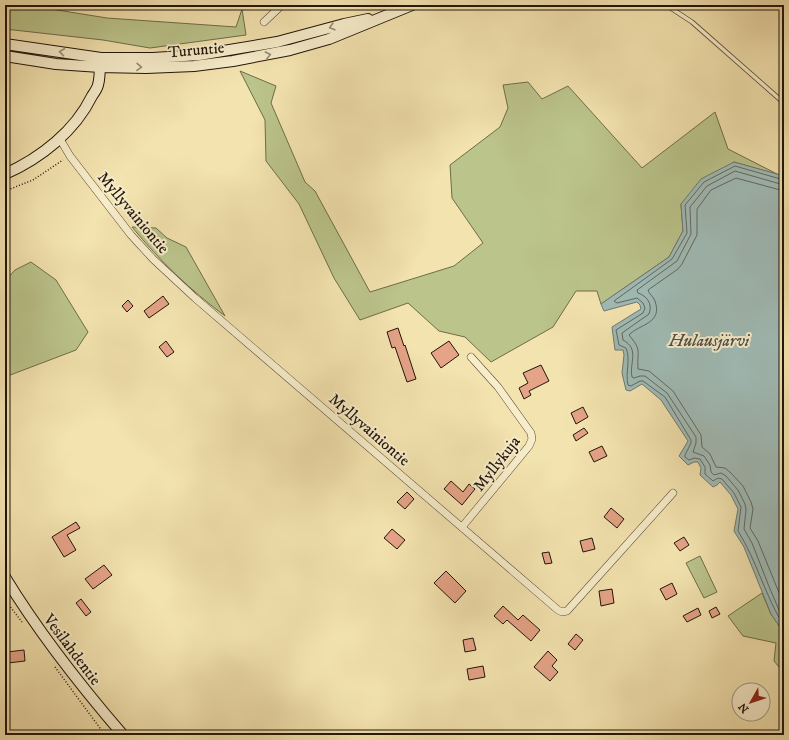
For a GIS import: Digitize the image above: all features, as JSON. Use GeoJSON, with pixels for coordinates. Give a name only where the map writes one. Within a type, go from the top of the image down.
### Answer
{"type":"FeatureCollection","features":[{"type":"Feature","properties":{"kind":"main road","name":"Turuntie"},"geometry":{"type":"LineString","coordinates":[[5,44],[100,62],[146,68],[194,66],[257,57],[329,39],[412,5]]}},
{"type":"Feature","properties":{"kind":"main road","name":"Turuntie"},"geometry":{"type":"LineString","coordinates":[[5,56],[56,64],[100,62]]}},
{"type":"Feature","properties":{"kind":"main road"},"geometry":{"type":"LineString","coordinates":[[5,174],[46,151],[60,139],[82,114],[98,86],[100,62]]}},
{"type":"Feature","properties":{"kind":"main road","name":"Vesilahdentie"},"geometry":{"type":"LineString","coordinates":[[5,577],[46,640],[123,735]]}},
{"type":"Feature","properties":{"kind":"street"},"geometry":{"type":"LineString","coordinates":[[264,22],[282,5]]}},
{"type":"Feature","properties":{"kind":"street","name":"Myllyvainiontie"},"geometry":{"type":"LineString","coordinates":[[60,139],[70,156],[127,230],[153,259],[195,298],[558,610],[565,612],[673,494]]}},
{"type":"Feature","properties":{"kind":"street","name":"Myllykuja"},"geometry":{"type":"LineString","coordinates":[[462,527],[529,446],[532,439],[530,433],[498,387],[471,357]]}},
{"type":"Feature","properties":{"kind":"lane"},"geometry":{"type":"LineString","coordinates":[[666,5],[692,22],[784,103]]}},
{"type":"Feature","properties":{"kind":"path"},"geometry":{"type":"LineString","coordinates":[[5,191],[33,180],[70,156]]}},
{"type":"Feature","properties":{"kind":"green space"},"geometry":{"type":"Polygon","coordinates":[[[5,5],[26,5],[107,18],[236,27],[242,9],[246,35],[150,48],[103,40],[5,29],[5,5]]]}},
{"type":"Feature","properties":{"kind":"green space"},"geometry":{"type":"Polygon","coordinates":[[[240,71],[276,86],[271,103],[305,182],[315,191],[370,292],[454,266],[483,243],[452,198],[450,165],[500,127],[508,108],[503,85],[528,82],[542,99],[568,86],[642,168],[715,112],[728,149],[779,175],[734,162],[681,204],[683,231],[669,257],[601,304],[597,291],[576,291],[553,327],[491,362],[465,337],[439,331],[408,303],[360,320],[334,278],[299,204],[266,161],[265,120],[240,71]]]}},
{"type":"Feature","properties":{"kind":"green space"},"geometry":{"type":"Polygon","coordinates":[[[132,227],[156,228],[167,238],[186,247],[225,316],[200,296],[153,252],[132,227]]]}},
{"type":"Feature","properties":{"kind":"green space"},"geometry":{"type":"Polygon","coordinates":[[[31,262],[56,280],[88,332],[76,350],[5,377],[5,281],[15,270],[31,262]]]}},
{"type":"Feature","properties":{"kind":"green space"},"geometry":{"type":"Polygon","coordinates":[[[700,556],[717,592],[704,598],[686,563],[700,556]]]}},
{"type":"Feature","properties":{"kind":"green space"},"geometry":{"type":"Polygon","coordinates":[[[762,593],[771,614],[784,633],[784,673],[774,661],[776,643],[743,636],[728,616],[762,593]]]}},
{"type":"Feature","properties":{"kind":"water","name":"Hulausjärvi"},"geometry":{"type":"Polygon","coordinates":[[[734,162],[784,176],[784,633],[771,614],[744,547],[734,531],[738,509],[731,495],[720,482],[713,487],[700,475],[701,468],[698,462],[688,465],[679,456],[688,441],[661,400],[642,384],[630,391],[626,390],[622,373],[624,355],[623,350],[615,350],[612,327],[641,309],[640,305],[637,302],[604,311],[601,304],[669,257],[683,231],[681,204],[701,179],[734,162]]]}},
{"type":"Feature","properties":{"kind":"building"},"geometry":{"type":"Polygon","coordinates":[[[163,296],[169,304],[149,318],[144,311],[163,296]]]}},
{"type":"Feature","properties":{"kind":"building"},"geometry":{"type":"Polygon","coordinates":[[[128,300],[133,306],[127,312],[122,306],[128,300]]]}},
{"type":"Feature","properties":{"kind":"building"},"geometry":{"type":"Polygon","coordinates":[[[398,328],[416,379],[407,382],[395,347],[392,348],[387,332],[398,328]]]}},
{"type":"Feature","properties":{"kind":"building"},"geometry":{"type":"Polygon","coordinates":[[[166,341],[174,352],[167,357],[159,347],[166,341]]]}},
{"type":"Feature","properties":{"kind":"building"},"geometry":{"type":"Polygon","coordinates":[[[449,341],[459,355],[441,368],[431,353],[449,341]]]}},
{"type":"Feature","properties":{"kind":"building"},"geometry":{"type":"Polygon","coordinates":[[[541,365],[549,381],[529,391],[531,395],[524,399],[519,388],[528,383],[523,373],[541,365]]]}},
{"type":"Feature","properties":{"kind":"building"},"geometry":{"type":"Polygon","coordinates":[[[583,407],[588,417],[576,424],[571,413],[583,407]]]}},
{"type":"Feature","properties":{"kind":"building"},"geometry":{"type":"Polygon","coordinates":[[[584,428],[588,433],[576,441],[573,435],[584,428]]]}},
{"type":"Feature","properties":{"kind":"building"},"geometry":{"type":"Polygon","coordinates":[[[602,446],[607,456],[594,462],[589,452],[602,446]]]}},
{"type":"Feature","properties":{"kind":"building"},"geometry":{"type":"Polygon","coordinates":[[[451,481],[463,492],[469,484],[475,489],[462,505],[444,489],[451,481]]]}},
{"type":"Feature","properties":{"kind":"building"},"geometry":{"type":"Polygon","coordinates":[[[407,492],[414,499],[405,509],[397,502],[407,492]]]}},
{"type":"Feature","properties":{"kind":"building"},"geometry":{"type":"Polygon","coordinates":[[[611,508],[624,519],[617,528],[604,517],[611,508]]]}},
{"type":"Feature","properties":{"kind":"building"},"geometry":{"type":"Polygon","coordinates":[[[76,522],[80,528],[67,535],[76,550],[64,557],[52,537],[76,522]]]}},
{"type":"Feature","properties":{"kind":"building"},"geometry":{"type":"Polygon","coordinates":[[[392,529],[405,540],[397,549],[384,538],[392,529]]]}},
{"type":"Feature","properties":{"kind":"building"},"geometry":{"type":"Polygon","coordinates":[[[684,537],[689,545],[680,551],[674,543],[684,537]]]}},
{"type":"Feature","properties":{"kind":"building"},"geometry":{"type":"Polygon","coordinates":[[[592,538],[595,549],[583,552],[580,541],[592,538]]]}},
{"type":"Feature","properties":{"kind":"building"},"geometry":{"type":"Polygon","coordinates":[[[549,552],[552,563],[545,564],[542,553],[549,552]]]}},
{"type":"Feature","properties":{"kind":"building"},"geometry":{"type":"Polygon","coordinates":[[[104,565],[112,575],[93,589],[85,579],[104,565]]]}},
{"type":"Feature","properties":{"kind":"building"},"geometry":{"type":"Polygon","coordinates":[[[446,571],[466,591],[455,603],[434,583],[446,571]]]}},
{"type":"Feature","properties":{"kind":"building"},"geometry":{"type":"Polygon","coordinates":[[[672,583],[677,594],[666,600],[660,589],[672,583]]]}},
{"type":"Feature","properties":{"kind":"building"},"geometry":{"type":"Polygon","coordinates":[[[612,589],[614,603],[601,606],[599,591],[612,589]]]}},
{"type":"Feature","properties":{"kind":"building"},"geometry":{"type":"Polygon","coordinates":[[[81,599],[91,612],[86,616],[76,603],[81,599]]]}},
{"type":"Feature","properties":{"kind":"building"},"geometry":{"type":"Polygon","coordinates":[[[503,606],[518,620],[523,615],[540,630],[531,641],[507,620],[503,624],[494,616],[503,606]]]}},
{"type":"Feature","properties":{"kind":"building"},"geometry":{"type":"Polygon","coordinates":[[[716,607],[720,614],[712,618],[709,611],[716,607]]]}},
{"type":"Feature","properties":{"kind":"building"},"geometry":{"type":"Polygon","coordinates":[[[698,608],[701,615],[687,622],[683,616],[698,608]]]}},
{"type":"Feature","properties":{"kind":"building"},"geometry":{"type":"Polygon","coordinates":[[[576,634],[583,640],[575,650],[568,644],[576,634]]]}},
{"type":"Feature","properties":{"kind":"building"},"geometry":{"type":"Polygon","coordinates":[[[473,638],[476,650],[465,652],[463,640],[473,638]]]}},
{"type":"Feature","properties":{"kind":"building"},"geometry":{"type":"Polygon","coordinates":[[[24,650],[25,661],[8,663],[7,652],[24,650]]]}},
{"type":"Feature","properties":{"kind":"building"},"geometry":{"type":"Polygon","coordinates":[[[548,651],[557,660],[552,666],[558,672],[550,681],[534,667],[548,651]]]}},
{"type":"Feature","properties":{"kind":"building"},"geometry":{"type":"Polygon","coordinates":[[[483,666],[485,677],[469,680],[467,669],[483,666]]]}}]}
